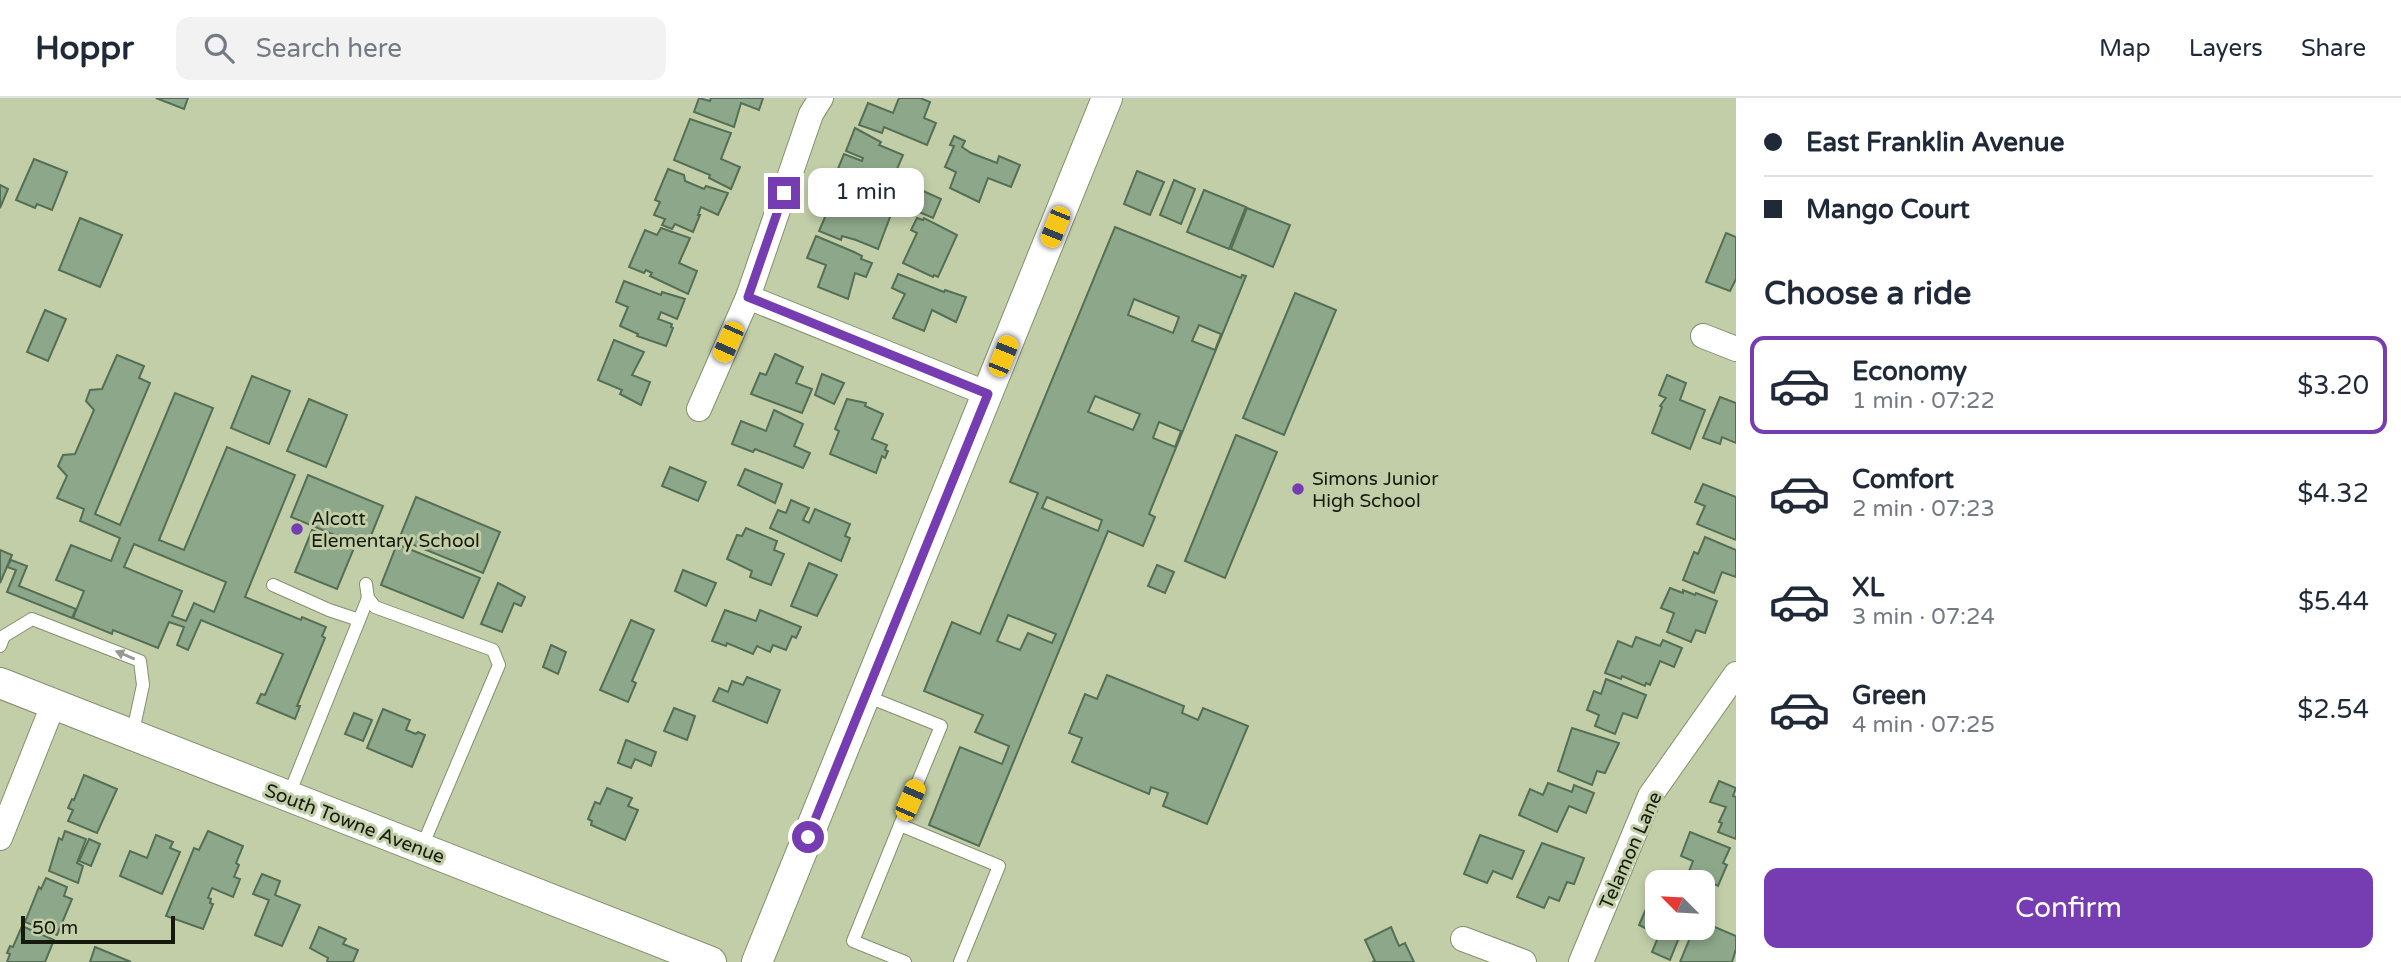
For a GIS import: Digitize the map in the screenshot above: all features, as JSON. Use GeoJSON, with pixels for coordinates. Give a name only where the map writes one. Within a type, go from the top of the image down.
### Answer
{"type":"FeatureCollection","features":[{"type":"Feature","properties":{"kind":"street"},"geometry":{"type":"LineString","coordinates":[[699,408],[748,297],[811,114],[821,98]]}},
{"type":"Feature","properties":{"kind":"street"},"geometry":{"type":"LineString","coordinates":[[757,962],[1107,98]]}},
{"type":"Feature","properties":{"kind":"street"},"geometry":{"type":"LineString","coordinates":[[748,297],[988,394]]}},
{"type":"Feature","properties":{"kind":"street"},"geometry":{"type":"LineString","coordinates":[[1703,336],[1736,349]]}},
{"type":"Feature","properties":{"kind":"street","name":"Telamon Lane"},"geometry":{"type":"LineString","coordinates":[[1581,962],[1650,796],[1736,674]]}},
{"type":"Feature","properties":{"kind":"street","name":"South Towne Avenue"},"geometry":{"type":"LineString","coordinates":[[0,683],[711,962]]}},
{"type":"Feature","properties":{"kind":"street"},"geometry":{"type":"LineString","coordinates":[[0,838],[53,705]]}},
{"type":"Feature","properties":{"kind":"street"},"geometry":{"type":"LineString","coordinates":[[1463,939],[1524,962]]}},
{"type":"Feature","properties":{"kind":"lane"},"geometry":{"type":"LineString","coordinates":[[288,797],[368,598],[366,584]]}},
{"type":"Feature","properties":{"kind":"lane"},"geometry":{"type":"LineString","coordinates":[[272,585],[359,620]]}},
{"type":"Feature","properties":{"kind":"lane"},"geometry":{"type":"LineString","coordinates":[[368,598],[376,607],[494,650],[499,665],[421,849]]}},
{"type":"Feature","properties":{"kind":"lane"},"geometry":{"type":"LineString","coordinates":[[0,646],[4,636],[32,619],[140,662],[143,685],[132,736]]}},
{"type":"Feature","properties":{"kind":"lane"},"geometry":{"type":"LineString","coordinates":[[865,696],[941,726],[853,941],[905,962]]}},
{"type":"Feature","properties":{"kind":"lane"},"geometry":{"type":"LineString","coordinates":[[900,825],[999,866],[960,962]]}},
{"type":"Feature","properties":{"kind":"building"},"geometry":{"type":"Polygon","coordinates":[[[156,98],[188,98],[184,109],[156,98]]]}},
{"type":"Feature","properties":{"kind":"building"},"geometry":{"type":"Polygon","coordinates":[[[699,98],[710,101],[711,98],[763,98],[759,110],[741,103],[734,127],[694,112],[699,98]]]}},
{"type":"Feature","properties":{"kind":"building"},"geometry":{"type":"Polygon","coordinates":[[[899,98],[920,98],[930,102],[924,118],[936,123],[927,145],[884,127],[882,133],[859,125],[868,103],[893,113],[899,98]]]}},
{"type":"Feature","properties":{"kind":"building"},"geometry":{"type":"Polygon","coordinates":[[[690,119],[731,133],[721,159],[740,167],[731,189],[709,178],[710,175],[674,160],[690,119]]]}},
{"type":"Feature","properties":{"kind":"building"},"geometry":{"type":"Polygon","coordinates":[[[855,128],[881,142],[879,145],[903,155],[886,195],[835,176],[844,154],[862,161],[863,158],[846,151],[855,128]]]}},
{"type":"Feature","properties":{"kind":"building"},"geometry":{"type":"Polygon","coordinates":[[[954,136],[965,141],[962,147],[971,153],[997,163],[999,156],[1020,165],[1011,187],[988,178],[979,202],[950,188],[956,172],[945,167],[954,146],[950,145],[954,136]]]}},
{"type":"Feature","properties":{"kind":"building"},"geometry":{"type":"Polygon","coordinates":[[[34,159],[67,172],[52,210],[37,204],[35,208],[16,200],[34,159]]]}},
{"type":"Feature","properties":{"kind":"building"},"geometry":{"type":"Polygon","coordinates":[[[668,169],[684,175],[685,181],[704,189],[706,186],[728,193],[718,215],[701,207],[693,232],[675,224],[672,229],[662,225],[665,219],[654,215],[660,202],[655,200],[668,169]]]}},
{"type":"Feature","properties":{"kind":"building"},"geometry":{"type":"Polygon","coordinates":[[[1137,171],[1164,182],[1150,215],[1124,204],[1137,171]]]}},
{"type":"Feature","properties":{"kind":"building"},"geometry":{"type":"Polygon","coordinates":[[[1174,180],[1195,189],[1181,224],[1160,215],[1174,180]]]}},
{"type":"Feature","properties":{"kind":"building"},"geometry":{"type":"Polygon","coordinates":[[[0,185],[8,189],[0,208],[0,185]]]}},
{"type":"Feature","properties":{"kind":"building"},"geometry":{"type":"Polygon","coordinates":[[[921,190],[941,199],[933,218],[912,209],[921,190]]]}},
{"type":"Feature","properties":{"kind":"building"},"geometry":{"type":"Polygon","coordinates":[[[1204,190],[1246,207],[1229,249],[1187,232],[1204,190]]]}},
{"type":"Feature","properties":{"kind":"building"},"geometry":{"type":"Polygon","coordinates":[[[853,192],[893,209],[878,249],[842,236],[841,240],[819,231],[829,208],[847,215],[853,192]]]}},
{"type":"Feature","properties":{"kind":"building"},"geometry":{"type":"Polygon","coordinates":[[[1247,208],[1290,225],[1273,267],[1231,249],[1247,208]]]}},
{"type":"Feature","properties":{"kind":"building"},"geometry":{"type":"Polygon","coordinates":[[[80,218],[122,235],[100,287],[59,270],[80,218]]]}},
{"type":"Feature","properties":{"kind":"building"},"geometry":{"type":"Polygon","coordinates":[[[917,218],[924,218],[957,235],[938,277],[903,263],[917,233],[911,230],[917,218]]]}},
{"type":"Feature","properties":{"kind":"building"},"geometry":{"type":"Polygon","coordinates":[[[1115,227],[1241,278],[1242,275],[1246,276],[1149,514],[1155,517],[1143,546],[1108,531],[979,846],[929,825],[960,747],[1002,764],[1009,746],[975,732],[983,715],[924,691],[952,622],[980,634],[1038,493],[1010,482],[1115,227]],[[1134,299],[1128,315],[1173,333],[1179,317],[1134,299]],[[1199,325],[1192,341],[1215,350],[1221,334],[1199,325]],[[1095,396],[1088,412],[1133,430],[1140,414],[1095,396]],[[1159,422],[1153,438],[1175,447],[1181,431],[1159,422]],[[1047,497],[1042,508],[1098,531],[1102,520],[1047,497]],[[1008,615],[997,641],[1020,650],[1028,633],[1052,643],[1056,634],[1008,615]]]}},
{"type":"Feature","properties":{"kind":"building"},"geometry":{"type":"Polygon","coordinates":[[[661,228],[690,238],[679,263],[697,271],[688,294],[650,276],[652,273],[646,270],[644,273],[629,267],[645,230],[657,235],[661,228]]]}},
{"type":"Feature","properties":{"kind":"building"},"geometry":{"type":"Polygon","coordinates":[[[1726,233],[1736,237],[1736,279],[1730,291],[1706,282],[1726,233]]]}},
{"type":"Feature","properties":{"kind":"building"},"geometry":{"type":"Polygon","coordinates":[[[816,236],[872,263],[866,277],[855,273],[848,299],[818,287],[826,265],[807,258],[816,236]]]}},
{"type":"Feature","properties":{"kind":"building"},"geometry":{"type":"Polygon","coordinates":[[[898,274],[944,292],[945,290],[966,297],[956,322],[932,310],[924,331],[893,318],[905,294],[892,288],[898,274]]]}},
{"type":"Feature","properties":{"kind":"building"},"geometry":{"type":"Polygon","coordinates":[[[624,281],[661,295],[662,292],[685,299],[677,319],[661,312],[658,319],[672,324],[666,346],[637,336],[638,334],[620,326],[628,307],[616,302],[624,281]]]}},
{"type":"Feature","properties":{"kind":"building"},"geometry":{"type":"Polygon","coordinates":[[[1295,293],[1336,310],[1284,435],[1243,418],[1295,293]]]}},
{"type":"Feature","properties":{"kind":"building"},"geometry":{"type":"Polygon","coordinates":[[[45,310],[66,319],[48,361],[27,352],[45,310]]]}},
{"type":"Feature","properties":{"kind":"building"},"geometry":{"type":"Polygon","coordinates":[[[614,340],[644,352],[632,375],[650,382],[641,405],[620,394],[622,390],[598,380],[614,340]]]}},
{"type":"Feature","properties":{"kind":"building"},"geometry":{"type":"Polygon","coordinates":[[[775,354],[803,367],[796,383],[812,389],[802,413],[751,394],[760,373],[766,375],[775,354]]]}},
{"type":"Feature","properties":{"kind":"building"},"geometry":{"type":"Polygon","coordinates":[[[117,355],[144,366],[139,378],[150,383],[95,514],[120,525],[175,393],[213,408],[159,540],[184,550],[227,447],[295,475],[245,597],[301,620],[302,617],[326,627],[322,636],[325,638],[297,706],[300,706],[295,719],[257,703],[261,694],[265,695],[283,654],[201,620],[188,650],[177,645],[184,627],[169,622],[158,648],[113,630],[112,634],[73,618],[84,591],[56,580],[71,545],[111,561],[120,538],[80,521],[84,509],[57,498],[67,476],[58,466],[63,455],[75,454],[94,410],[86,401],[90,390],[102,389],[117,355]],[[134,544],[124,567],[182,591],[172,616],[186,621],[194,603],[214,612],[226,582],[134,544]]]}},
{"type":"Feature","properties":{"kind":"building"},"geometry":{"type":"Polygon","coordinates":[[[822,374],[844,383],[834,404],[815,395],[822,374]]]}},
{"type":"Feature","properties":{"kind":"building"},"geometry":{"type":"Polygon","coordinates":[[[1667,375],[1686,383],[1680,400],[1705,410],[1690,449],[1652,433],[1662,407],[1660,406],[1666,398],[1659,395],[1667,375]]]}},
{"type":"Feature","properties":{"kind":"building"},"geometry":{"type":"Polygon","coordinates":[[[252,376],[290,391],[269,444],[231,428],[252,376]]]}},
{"type":"Feature","properties":{"kind":"building"},"geometry":{"type":"Polygon","coordinates":[[[1720,397],[1736,403],[1736,443],[1722,437],[1720,444],[1703,438],[1720,397]]]}},
{"type":"Feature","properties":{"kind":"building"},"geometry":{"type":"Polygon","coordinates":[[[309,399],[347,415],[326,467],[287,451],[309,399]]]}},
{"type":"Feature","properties":{"kind":"building"},"geometry":{"type":"Polygon","coordinates":[[[847,399],[866,403],[865,406],[883,414],[872,439],[887,445],[885,450],[888,451],[885,458],[882,456],[876,473],[830,454],[839,431],[835,429],[847,399]]]}},
{"type":"Feature","properties":{"kind":"building"},"geometry":{"type":"Polygon","coordinates":[[[774,410],[803,424],[794,446],[810,453],[803,468],[755,449],[753,452],[732,444],[741,421],[766,431],[774,410]]]}},
{"type":"Feature","properties":{"kind":"building"},"geometry":{"type":"Polygon","coordinates":[[[1236,435],[1277,452],[1225,578],[1185,561],[1236,435]]]}},
{"type":"Feature","properties":{"kind":"building"},"geometry":{"type":"Polygon","coordinates":[[[670,467],[706,482],[698,501],[662,486],[670,467]]]}},
{"type":"Feature","properties":{"kind":"building"},"geometry":{"type":"Polygon","coordinates":[[[745,469],[782,484],[775,503],[738,485],[745,469]]]}},
{"type":"Feature","properties":{"kind":"building"},"geometry":{"type":"Polygon","coordinates":[[[308,475],[383,506],[366,548],[291,517],[308,475]]]}},
{"type":"Feature","properties":{"kind":"building"},"geometry":{"type":"Polygon","coordinates":[[[1703,484],[1736,497],[1736,540],[1697,524],[1705,506],[1695,502],[1703,484]]]}},
{"type":"Feature","properties":{"kind":"building"},"geometry":{"type":"Polygon","coordinates":[[[416,497],[500,532],[483,573],[399,539],[416,497]]]}},
{"type":"Feature","properties":{"kind":"building"},"geometry":{"type":"Polygon","coordinates":[[[791,500],[809,508],[803,520],[809,523],[815,509],[850,524],[845,536],[850,538],[841,561],[770,528],[778,510],[786,513],[791,500]]]}},
{"type":"Feature","properties":{"kind":"building"},"geometry":{"type":"Polygon","coordinates":[[[746,528],[777,541],[774,550],[784,554],[771,585],[750,577],[752,571],[727,559],[737,535],[742,536],[746,528]]]}},
{"type":"Feature","properties":{"kind":"building"},"geometry":{"type":"Polygon","coordinates":[[[312,530],[354,548],[337,589],[295,572],[312,530]]]}},
{"type":"Feature","properties":{"kind":"building"},"geometry":{"type":"Polygon","coordinates":[[[1705,537],[1736,550],[1736,577],[1722,572],[1714,593],[1683,580],[1694,552],[1698,554],[1705,537]]]}},
{"type":"Feature","properties":{"kind":"building"},"geometry":{"type":"Polygon","coordinates":[[[397,544],[480,578],[463,618],[381,585],[397,544]]]}},
{"type":"Feature","properties":{"kind":"building"},"geometry":{"type":"Polygon","coordinates":[[[0,550],[12,555],[0,583],[0,550]]]}},
{"type":"Feature","properties":{"kind":"building"},"geometry":{"type":"Polygon","coordinates":[[[11,560],[27,566],[19,586],[76,609],[72,618],[7,592],[16,570],[7,567],[11,560]]]}},
{"type":"Feature","properties":{"kind":"building"},"geometry":{"type":"Polygon","coordinates":[[[809,563],[837,575],[817,616],[791,606],[809,563]]]}},
{"type":"Feature","properties":{"kind":"building"},"geometry":{"type":"Polygon","coordinates":[[[1157,565],[1174,572],[1165,593],[1148,586],[1157,565]]]}},
{"type":"Feature","properties":{"kind":"building"},"geometry":{"type":"Polygon","coordinates":[[[683,570],[716,583],[706,606],[675,591],[683,570]]]}},
{"type":"Feature","properties":{"kind":"building"},"geometry":{"type":"Polygon","coordinates":[[[498,583],[525,597],[521,606],[514,603],[502,632],[481,624],[498,583]]]}},
{"type":"Feature","properties":{"kind":"building"},"geometry":{"type":"Polygon","coordinates":[[[1670,588],[1683,593],[1683,590],[1695,595],[1696,593],[1717,601],[1705,633],[1696,630],[1691,642],[1667,632],[1674,613],[1661,608],[1670,588]]]}},
{"type":"Feature","properties":{"kind":"building"},"geometry":{"type":"Polygon","coordinates":[[[725,610],[756,621],[760,610],[801,627],[796,638],[792,636],[786,650],[773,645],[770,652],[757,646],[753,654],[727,643],[726,646],[712,641],[725,610]]]}},
{"type":"Feature","properties":{"kind":"building"},"geometry":{"type":"Polygon","coordinates":[[[631,620],[654,630],[632,681],[636,683],[628,702],[600,690],[631,620]]]}},
{"type":"Feature","properties":{"kind":"building"},"geometry":{"type":"Polygon","coordinates":[[[1636,637],[1660,646],[1663,640],[1682,648],[1674,667],[1660,661],[1650,685],[1646,683],[1645,686],[1622,676],[1621,679],[1605,673],[1618,641],[1632,647],[1636,637]]]}},
{"type":"Feature","properties":{"kind":"building"},"geometry":{"type":"Polygon","coordinates":[[[551,645],[566,652],[558,674],[543,667],[551,645]]]}},
{"type":"Feature","properties":{"kind":"building"},"geometry":{"type":"Polygon","coordinates":[[[1107,675],[1184,706],[1182,713],[1198,720],[1203,708],[1248,726],[1207,824],[1163,806],[1168,793],[1151,787],[1149,794],[1072,762],[1082,738],[1069,733],[1085,694],[1097,699],[1107,675]]]}},
{"type":"Feature","properties":{"kind":"building"},"geometry":{"type":"Polygon","coordinates":[[[747,677],[780,690],[767,723],[713,701],[719,688],[728,692],[732,681],[743,685],[747,677]]]}},
{"type":"Feature","properties":{"kind":"building"},"geometry":{"type":"Polygon","coordinates":[[[1606,679],[1646,695],[1637,718],[1623,713],[1615,734],[1595,726],[1599,715],[1587,710],[1594,691],[1601,694],[1606,679]]]}},
{"type":"Feature","properties":{"kind":"building"},"geometry":{"type":"Polygon","coordinates":[[[674,708],[695,716],[687,740],[664,731],[674,708]]]}},
{"type":"Feature","properties":{"kind":"building"},"geometry":{"type":"Polygon","coordinates":[[[383,709],[410,720],[406,730],[425,735],[412,767],[367,748],[383,709]]]}},
{"type":"Feature","properties":{"kind":"building"},"geometry":{"type":"Polygon","coordinates":[[[354,713],[372,720],[363,741],[345,734],[354,713]]]}},
{"type":"Feature","properties":{"kind":"building"},"geometry":{"type":"Polygon","coordinates":[[[1572,728],[1619,743],[1605,773],[1597,771],[1592,785],[1558,771],[1572,728]]]}},
{"type":"Feature","properties":{"kind":"building"},"geometry":{"type":"Polygon","coordinates":[[[626,740],[656,752],[651,766],[635,759],[631,768],[618,763],[626,740]]]}},
{"type":"Feature","properties":{"kind":"building"},"geometry":{"type":"Polygon","coordinates":[[[84,775],[117,789],[97,833],[68,821],[73,810],[68,808],[84,775]]]}},
{"type":"Feature","properties":{"kind":"building"},"geometry":{"type":"Polygon","coordinates":[[[1719,781],[1736,788],[1733,796],[1736,797],[1736,839],[1718,832],[1726,807],[1710,802],[1719,781]]]}},
{"type":"Feature","properties":{"kind":"building"},"geometry":{"type":"Polygon","coordinates":[[[1548,783],[1572,792],[1574,785],[1594,793],[1586,813],[1569,806],[1557,832],[1519,815],[1530,789],[1543,795],[1548,783]]]}},
{"type":"Feature","properties":{"kind":"building"},"geometry":{"type":"Polygon","coordinates":[[[607,788],[632,798],[628,806],[638,810],[625,840],[591,825],[592,821],[588,819],[595,802],[600,804],[607,788]]]}},
{"type":"Feature","properties":{"kind":"building"},"geometry":{"type":"Polygon","coordinates":[[[65,831],[86,839],[77,863],[83,866],[78,883],[49,871],[59,838],[62,840],[65,831]]]}},
{"type":"Feature","properties":{"kind":"building"},"geometry":{"type":"Polygon","coordinates":[[[208,831],[243,846],[236,863],[239,865],[234,877],[240,879],[233,897],[212,888],[208,898],[213,904],[203,929],[166,916],[194,848],[199,850],[208,831]]]}},
{"type":"Feature","properties":{"kind":"building"},"geometry":{"type":"Polygon","coordinates":[[[1690,832],[1730,848],[1723,863],[1727,865],[1718,886],[1715,884],[1715,870],[1689,870],[1693,861],[1681,856],[1690,832]]]}},
{"type":"Feature","properties":{"kind":"building"},"geometry":{"type":"Polygon","coordinates":[[[156,835],[173,842],[170,848],[180,852],[162,894],[120,876],[130,851],[147,858],[156,835]]]}},
{"type":"Feature","properties":{"kind":"building"},"geometry":{"type":"Polygon","coordinates":[[[1480,835],[1524,851],[1512,879],[1493,871],[1487,883],[1464,874],[1480,835]]]}},
{"type":"Feature","properties":{"kind":"building"},"geometry":{"type":"Polygon","coordinates":[[[89,839],[100,844],[91,866],[79,861],[89,839]]]}},
{"type":"Feature","properties":{"kind":"building"},"geometry":{"type":"Polygon","coordinates":[[[1542,843],[1584,858],[1574,884],[1567,882],[1559,901],[1549,897],[1544,908],[1517,897],[1542,843]]]}},
{"type":"Feature","properties":{"kind":"building"},"geometry":{"type":"Polygon","coordinates":[[[262,874],[280,881],[275,895],[300,905],[282,946],[255,935],[269,900],[253,894],[262,874]]]}},
{"type":"Feature","properties":{"kind":"building"},"geometry":{"type":"Polygon","coordinates":[[[46,878],[67,887],[64,896],[72,899],[57,935],[25,922],[39,887],[41,889],[46,878]]]}},
{"type":"Feature","properties":{"kind":"building"},"geometry":{"type":"Polygon","coordinates":[[[1645,911],[1645,928],[1639,925],[1645,911]]]}},
{"type":"Feature","properties":{"kind":"building"},"geometry":{"type":"Polygon","coordinates":[[[22,926],[54,940],[45,962],[7,962],[10,954],[7,953],[10,946],[13,947],[22,926]]]}},
{"type":"Feature","properties":{"kind":"building"},"geometry":{"type":"Polygon","coordinates":[[[319,927],[346,939],[343,944],[358,950],[353,962],[327,962],[328,958],[310,948],[319,927]]]}},
{"type":"Feature","properties":{"kind":"building"},"geometry":{"type":"Polygon","coordinates":[[[1391,927],[1399,946],[1405,943],[1414,962],[1372,962],[1375,961],[1365,940],[1391,927]]]}},
{"type":"Feature","properties":{"kind":"building"},"geometry":{"type":"Polygon","coordinates":[[[1715,927],[1736,936],[1732,962],[1680,962],[1689,940],[1715,940],[1715,927]]]}},
{"type":"Feature","properties":{"kind":"building"},"geometry":{"type":"Polygon","coordinates":[[[1657,940],[1678,940],[1670,960],[1652,952],[1657,940]]]}},
{"type":"Feature","properties":{"kind":"building"},"geometry":{"type":"Polygon","coordinates":[[[95,947],[131,962],[90,962],[95,947]]]}},
{"type":"Feature","properties":{"kind":"place","name":"Simons Junior High School"},"geometry":{"type":"Point","coordinates":[1298,489]}},
{"type":"Feature","properties":{"kind":"place","name":"Alcott Elementary School"},"geometry":{"type":"Point","coordinates":[297,529]}},
{"type":"Feature","properties":{"kind":"route"},"geometry":{"type":"LineString","coordinates":[[784,193],[748,297],[988,394],[808,837]]}}]}
